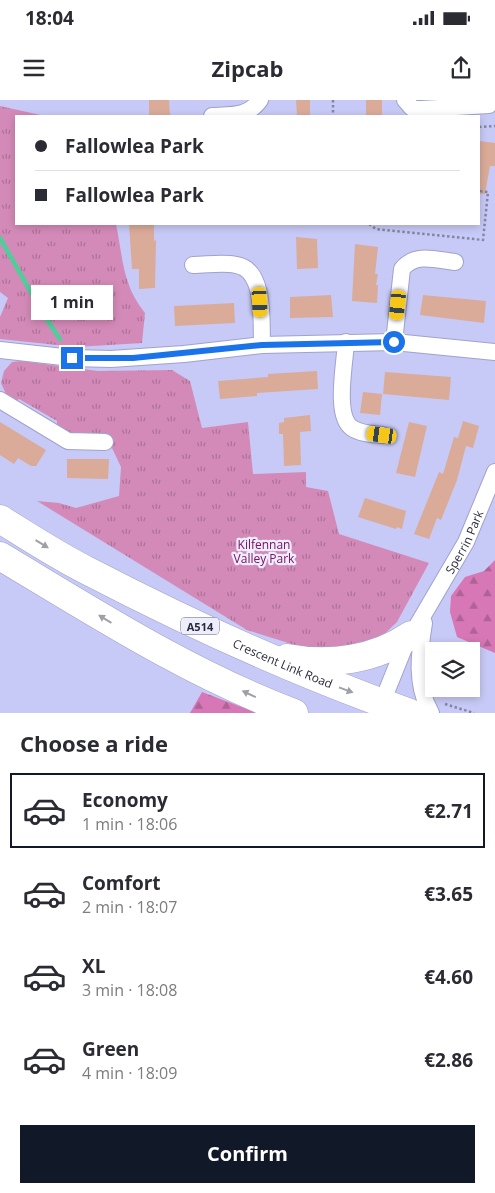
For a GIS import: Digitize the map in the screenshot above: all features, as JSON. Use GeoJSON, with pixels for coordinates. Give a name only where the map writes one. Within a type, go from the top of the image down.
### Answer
{"type":"FeatureCollection","features":[{"type":"Feature","properties":{"kind":"highway","name":"Crescent Link Road"},"geometry":{"type":"LineString","coordinates":[[0,519],[86,571],[196,624],[380,708],[410,713]]}},
{"type":"Feature","properties":{"kind":"highway"},"geometry":{"type":"LineString","coordinates":[[0,556],[110,622],[175,658],[294,713]]}},
{"type":"Feature","properties":{"kind":"highway"},"geometry":{"type":"LineString","coordinates":[[261,654],[304,662],[344,661],[396,646],[411,635]]}},
{"type":"Feature","properties":{"kind":"street"},"geometry":{"type":"LineString","coordinates":[[228,115],[245,114],[254,108],[260,100]]}},
{"type":"Feature","properties":{"kind":"street"},"geometry":{"type":"LineString","coordinates":[[405,100],[412,108],[422,110],[489,105]]}},
{"type":"Feature","properties":{"kind":"street"},"geometry":{"type":"LineString","coordinates":[[394,342],[402,269],[408,261],[419,258],[455,262]]}},
{"type":"Feature","properties":{"kind":"street"},"geometry":{"type":"LineString","coordinates":[[193,265],[237,264],[246,268],[259,290],[262,345]]}},
{"type":"Feature","properties":{"kind":"street"},"geometry":{"type":"LineString","coordinates":[[346,342],[342,409],[344,420],[358,432],[382,435]]}},
{"type":"Feature","properties":{"kind":"street"},"geometry":{"type":"LineString","coordinates":[[0,351],[72,358],[111,359],[184,354],[262,345],[394,342],[495,352]]}},
{"type":"Feature","properties":{"kind":"street"},"geometry":{"type":"LineString","coordinates":[[0,400],[68,441],[105,442]]}},
{"type":"Feature","properties":{"kind":"street","name":"Sperrin Park"},"geometry":{"type":"LineString","coordinates":[[380,708],[411,635],[466,542],[495,472]]}},
{"type":"Feature","properties":{"kind":"street","name":"Sperrin Park"},"geometry":{"type":"LineString","coordinates":[[427,609],[420,646],[419,678],[422,693],[431,713]]}},
{"type":"Feature","properties":{"kind":"path"},"geometry":{"type":"LineString","coordinates":[[333,100],[333,113]]}},
{"type":"Feature","properties":{"kind":"path"},"geometry":{"type":"LineString","coordinates":[[480,127],[495,126]]}},
{"type":"Feature","properties":{"kind":"path"},"geometry":{"type":"LineString","coordinates":[[370,225],[376,229],[484,240],[488,192],[480,191]]}},
{"type":"Feature","properties":{"kind":"path"},"geometry":{"type":"LineString","coordinates":[[442,697],[446,704],[474,713]]}},
{"type":"Feature","properties":{"kind":"green space"},"geometry":{"type":"Polygon","coordinates":[[[0,106],[40,115],[15,115],[15,225],[116,225],[124,270],[132,292],[145,313],[142,343],[76,347],[0,339],[0,317],[8,298],[0,292],[0,106]]]}},
{"type":"Feature","properties":{"kind":"green space","name":"Kilfennan Valley Park"},"geometry":{"type":"Polygon","coordinates":[[[21,361],[98,371],[172,370],[190,381],[202,428],[248,422],[253,474],[306,472],[306,487],[328,491],[339,534],[429,563],[397,622],[378,640],[347,650],[314,651],[247,630],[37,501],[59,503],[76,508],[119,496],[121,467],[112,448],[112,436],[79,437],[57,428],[57,421],[19,399],[16,401],[6,394],[1,383],[4,371],[12,362],[21,361]]]}},
{"type":"Feature","properties":{"kind":"green space"},"geometry":{"type":"Polygon","coordinates":[[[495,560],[495,653],[480,647],[480,642],[469,642],[457,637],[450,612],[451,596],[465,577],[484,571],[495,560]]]}},
{"type":"Feature","properties":{"kind":"green space"},"geometry":{"type":"Polygon","coordinates":[[[202,692],[257,713],[190,713],[202,692]]]}},
{"type":"Feature","properties":{"kind":"building"},"geometry":{"type":"Polygon","coordinates":[[[149,100],[169,100],[170,115],[149,115],[149,100]]]}},
{"type":"Feature","properties":{"kind":"building"},"geometry":{"type":"Polygon","coordinates":[[[296,100],[310,100],[310,115],[297,115],[296,100]]]}},
{"type":"Feature","properties":{"kind":"building"},"geometry":{"type":"Polygon","coordinates":[[[366,100],[382,100],[382,115],[366,115],[366,100]]]}},
{"type":"Feature","properties":{"kind":"building"},"geometry":{"type":"Polygon","coordinates":[[[480,141],[495,143],[495,166],[490,166],[485,194],[480,194],[480,141]]]}},
{"type":"Feature","properties":{"kind":"building"},"geometry":{"type":"Polygon","coordinates":[[[129,225],[154,225],[154,241],[156,240],[155,288],[139,289],[139,269],[132,269],[129,225]]]}},
{"type":"Feature","properties":{"kind":"building"},"geometry":{"type":"Polygon","coordinates":[[[296,237],[317,239],[318,268],[297,269],[296,237]]]}},
{"type":"Feature","properties":{"kind":"building"},"geometry":{"type":"Polygon","coordinates":[[[355,244],[378,247],[375,274],[378,274],[376,285],[378,285],[377,303],[352,301],[355,244]]]}},
{"type":"Feature","properties":{"kind":"building"},"geometry":{"type":"Polygon","coordinates":[[[331,295],[333,317],[290,318],[290,297],[331,295]]]}},
{"type":"Feature","properties":{"kind":"building"},"geometry":{"type":"Polygon","coordinates":[[[423,295],[486,301],[484,323],[420,315],[423,295]]]}},
{"type":"Feature","properties":{"kind":"building"},"geometry":{"type":"Polygon","coordinates":[[[234,303],[235,323],[175,326],[174,306],[234,303]]]}},
{"type":"Feature","properties":{"kind":"building"},"geometry":{"type":"Polygon","coordinates":[[[317,371],[318,389],[257,393],[257,396],[220,399],[218,381],[268,377],[268,374],[317,371]]]}},
{"type":"Feature","properties":{"kind":"building"},"geometry":{"type":"Polygon","coordinates":[[[385,372],[451,377],[449,400],[383,394],[385,372]]]}},
{"type":"Feature","properties":{"kind":"building"},"geometry":{"type":"Polygon","coordinates":[[[363,392],[382,394],[380,415],[360,413],[363,392]]]}},
{"type":"Feature","properties":{"kind":"building"},"geometry":{"type":"Polygon","coordinates":[[[310,415],[311,431],[300,432],[301,465],[284,466],[283,434],[279,434],[279,423],[284,422],[284,418],[310,415]]]}},
{"type":"Feature","properties":{"kind":"building"},"geometry":{"type":"Polygon","coordinates":[[[463,421],[479,426],[473,448],[466,446],[457,480],[441,520],[437,518],[429,539],[414,534],[439,472],[443,474],[454,437],[458,438],[463,421]]]}},
{"type":"Feature","properties":{"kind":"building"},"geometry":{"type":"Polygon","coordinates":[[[0,422],[46,450],[36,466],[31,466],[18,458],[14,464],[0,455],[0,422]]]}},
{"type":"Feature","properties":{"kind":"building"},"geometry":{"type":"Polygon","coordinates":[[[409,422],[427,426],[415,477],[396,473],[409,422]]]}},
{"type":"Feature","properties":{"kind":"building"},"geometry":{"type":"Polygon","coordinates":[[[67,459],[109,459],[108,479],[67,478],[67,459]]]}},
{"type":"Feature","properties":{"kind":"building"},"geometry":{"type":"Polygon","coordinates":[[[365,498],[406,511],[402,529],[397,527],[396,529],[358,517],[365,498]]]}},
{"type":"Feature","properties":{"kind":"waterway"},"geometry":{"type":"LineString","coordinates":[[0,238],[45,317],[60,339]]}},
{"type":"Feature","properties":{"kind":"route"},"geometry":{"type":"LineString","coordinates":[[72,358],[133,358],[262,345],[394,342]]}}]}
